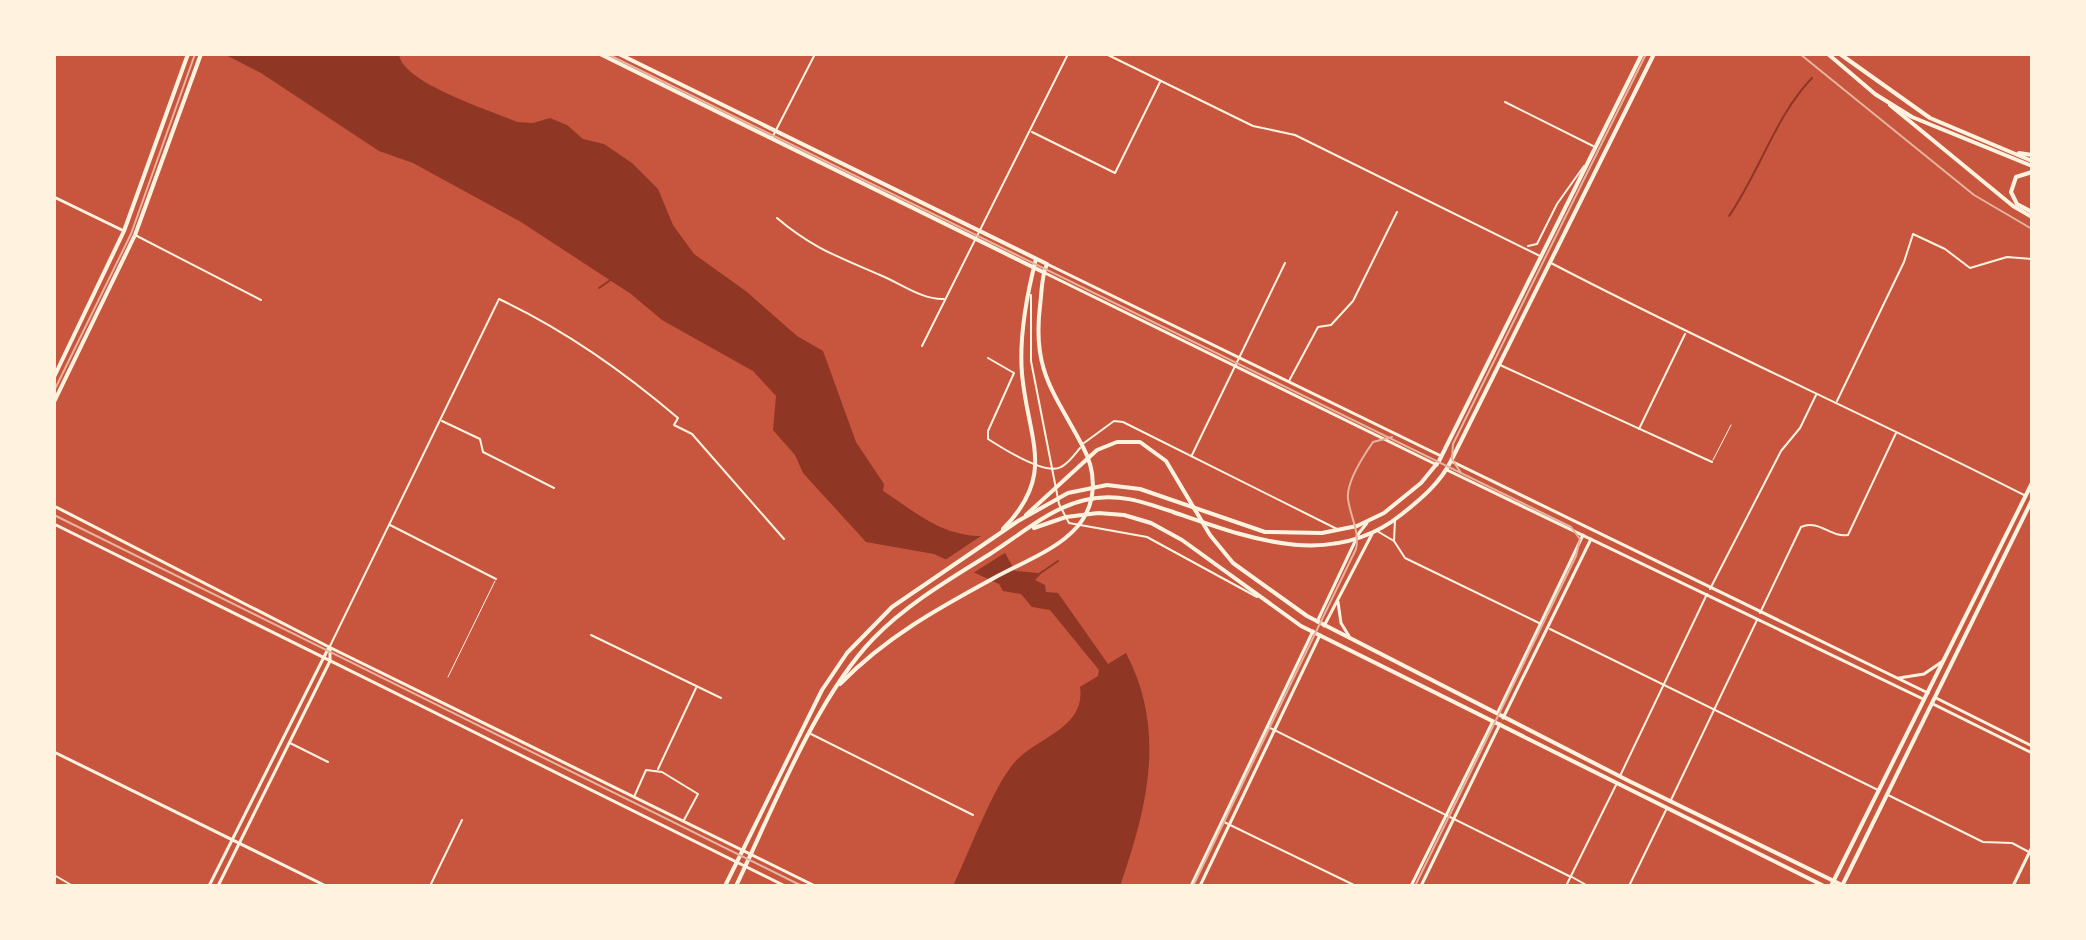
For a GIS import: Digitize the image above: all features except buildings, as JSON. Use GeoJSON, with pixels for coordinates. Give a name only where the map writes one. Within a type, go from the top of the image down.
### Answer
{"type":"FeatureCollection","features":[{"type":"Feature","properties":{"kind":"main road"},"geometry":{"type":"LineString","coordinates":[[54,377],[124,231],[188,54]]}},
{"type":"Feature","properties":{"kind":"main road"},"geometry":{"type":"LineString","coordinates":[[54,402],[135,235],[201,54]]}},
{"type":"Feature","properties":{"kind":"main road"},"geometry":{"type":"LineString","coordinates":[[600,54],[975,240],[2032,753]]}},
{"type":"Feature","properties":{"kind":"main road"},"geometry":{"type":"LineString","coordinates":[[619,54],[2032,746]]}},
{"type":"Feature","properties":{"kind":"main road"},"geometry":{"type":"LineString","coordinates":[[725,886],[840,662],[892,607],[1018,521],[1068,493],[1107,485],[1140,489],[1243,525],[1280,533],[1338,530],[1370,520],[1411,492],[1437,465],[1642,54]]}},
{"type":"Feature","properties":{"kind":"main road"},"geometry":{"type":"LineString","coordinates":[[736,886],[833,692],[850,670],[899,615],[1072,504],[1116,497],[1278,545],[1312,546],[1358,538],[1395,520],[1447,470],[1654,54]]}},
{"type":"Feature","properties":{"kind":"main road"},"geometry":{"type":"LineString","coordinates":[[1828,54],[2013,206],[2032,214]]}},
{"type":"Feature","properties":{"kind":"main road"},"geometry":{"type":"LineString","coordinates":[[1840,54],[1915,110],[2032,163]]}},
{"type":"Feature","properties":{"kind":"main road"},"geometry":{"type":"LineString","coordinates":[[1875,94],[1929,125],[2032,163]]}},
{"type":"Feature","properties":{"kind":"main road"},"geometry":{"type":"LineString","coordinates":[[810,159],[813,151]]}},
{"type":"Feature","properties":{"kind":"main road"},"geometry":{"type":"LineString","coordinates":[[2032,163],[2016,177],[2011,192],[2017,204],[2032,214]]}},
{"type":"Feature","properties":{"kind":"main road"},"geometry":{"type":"LineString","coordinates":[[54,197],[135,235]]}},
{"type":"Feature","properties":{"kind":"main road"},"geometry":{"type":"LineString","coordinates":[[1541,257],[1550,263]]}},
{"type":"Feature","properties":{"kind":"main road"},"geometry":{"type":"LineString","coordinates":[[998,533],[1027,500],[1036,470],[1022,360],[1036,259]]}},
{"type":"Feature","properties":{"kind":"main road"},"geometry":{"type":"LineString","coordinates":[[850,670],[907,626],[1063,539],[1085,515],[1092,495],[1092,469],[1047,384],[1038,354],[1038,321],[1043,273],[1047,264]]}},
{"type":"Feature","properties":{"kind":"main road"},"geometry":{"type":"LineString","coordinates":[[1140,319],[1143,311]]}},
{"type":"Feature","properties":{"kind":"main road"},"geometry":{"type":"LineString","coordinates":[[1489,360],[1499,365]]}},
{"type":"Feature","properties":{"kind":"main road"},"geometry":{"type":"LineString","coordinates":[[1018,521],[1089,457],[1117,442],[1140,442],[1159,453],[1222,551],[1261,587],[1324,626],[1503,718],[1832,884],[1843,886],[2032,499],[2026,496]]}},
{"type":"Feature","properties":{"kind":"main road"},"geometry":{"type":"LineString","coordinates":[[1832,884],[2032,483]]}},
{"type":"Feature","properties":{"kind":"main road"},"geometry":{"type":"LineString","coordinates":[[54,506],[329,647],[815,886]]}},
{"type":"Feature","properties":{"kind":"main road"},"geometry":{"type":"LineString","coordinates":[[1021,534],[1078,515],[1124,515],[1168,531],[1257,597],[1320,635],[1824,886]]}},
{"type":"Feature","properties":{"kind":"main road"},"geometry":{"type":"LineString","coordinates":[[1191,886],[1358,538],[1370,520]]}},
{"type":"Feature","properties":{"kind":"main road"},"geometry":{"type":"LineString","coordinates":[[54,524],[785,886]]}},
{"type":"Feature","properties":{"kind":"main road"},"geometry":{"type":"LineString","coordinates":[[1411,886],[1587,527]]}},
{"type":"Feature","properties":{"kind":"main road"},"geometry":{"type":"LineString","coordinates":[[1421,886],[1595,531]]}},
{"type":"Feature","properties":{"kind":"main road"},"geometry":{"type":"LineString","coordinates":[[1200,886],[1324,626],[1375,532]]}},
{"type":"Feature","properties":{"kind":"main road"},"geometry":{"type":"LineString","coordinates":[[1707,594],[1710,589]]}},
{"type":"Feature","properties":{"kind":"main road"},"geometry":{"type":"LineString","coordinates":[[1339,599],[1341,623],[1355,641]]}},
{"type":"Feature","properties":{"kind":"main road"},"geometry":{"type":"LineString","coordinates":[[1757,618],[1760,613]]}},
{"type":"Feature","properties":{"kind":"main road"},"geometry":{"type":"LineString","coordinates":[[1540,624],[1547,627]]}},
{"type":"Feature","properties":{"kind":"main road"},"geometry":{"type":"LineString","coordinates":[[209,886],[329,647]]}},
{"type":"Feature","properties":{"kind":"main road"},"geometry":{"type":"LineString","coordinates":[[218,886],[330,661],[329,647]]}},
{"type":"Feature","properties":{"kind":"main road"},"geometry":{"type":"LineString","coordinates":[[1896,678],[1924,674],[1946,658]]}},
{"type":"Feature","properties":{"kind":"main road"},"geometry":{"type":"LineString","coordinates":[[54,752],[326,886]]}},
{"type":"Feature","properties":{"kind":"main road"},"geometry":{"type":"LineString","coordinates":[[1617,783],[1620,777]]}},
{"type":"Feature","properties":{"kind":"main road"},"geometry":{"type":"LineString","coordinates":[[1667,808],[1670,802]]}},
{"type":"Feature","properties":{"kind":"main road"},"geometry":{"type":"LineString","coordinates":[[2013,886],[2032,847]]}},
{"type":"Feature","properties":{"kind":"street"},"geometry":{"type":"LineString","coordinates":[[771,140],[815,54]]}},
{"type":"Feature","properties":{"kind":"street"},"geometry":{"type":"LineString","coordinates":[[922,346],[1068,54]]}},
{"type":"Feature","properties":{"kind":"street"},"geometry":{"type":"LineString","coordinates":[[1106,54],[1253,126],[1295,135],[1541,257]]}},
{"type":"Feature","properties":{"kind":"street"},"geometry":{"type":"LineString","coordinates":[[1031,132],[1115,173],[1161,81]]}},
{"type":"Feature","properties":{"kind":"street"},"geometry":{"type":"LineString","coordinates":[[1505,102],[1595,147]]}},
{"type":"Feature","properties":{"kind":"street"},"geometry":{"type":"LineString","coordinates":[[1524,246],[1537,244],[1557,204],[1590,158]]}},
{"type":"Feature","properties":{"kind":"street"},"geometry":{"type":"LineString","coordinates":[[1289,382],[1318,327],[1331,325],[1353,301],[1397,212]]}},
{"type":"Feature","properties":{"kind":"street"},"geometry":{"type":"LineString","coordinates":[[777,218],[804,241],[834,258],[924,295],[945,299]]}},
{"type":"Feature","properties":{"kind":"street"},"geometry":{"type":"LineString","coordinates":[[1837,402],[1904,262],[1913,234],[1945,249],[1970,268],[2007,257],[2032,259]]}},
{"type":"Feature","properties":{"kind":"street"},"geometry":{"type":"LineString","coordinates":[[135,235],[261,300]]}},
{"type":"Feature","properties":{"kind":"street"},"geometry":{"type":"LineString","coordinates":[[1191,456],[1285,263]]}},
{"type":"Feature","properties":{"kind":"street"},"geometry":{"type":"LineString","coordinates":[[1550,263],[1686,333],[1837,402],[2026,496]]}},
{"type":"Feature","properties":{"kind":"street"},"geometry":{"type":"LineString","coordinates":[[1031,295],[1030,356],[1059,504],[1069,523],[1147,537],[1257,597]]}},
{"type":"Feature","properties":{"kind":"street"},"geometry":{"type":"LineString","coordinates":[[329,647],[499,299],[569,335],[605,364],[630,377],[678,418],[674,425],[692,434],[784,539]]}},
{"type":"Feature","properties":{"kind":"street"},"geometry":{"type":"LineString","coordinates":[[1638,430],[1686,333]]}},
{"type":"Feature","properties":{"kind":"street"},"geometry":{"type":"LineString","coordinates":[[988,358],[1013,370],[1014,377],[987,436],[1024,459],[1054,469],[1069,461],[1091,436],[1118,420],[1338,530]]}},
{"type":"Feature","properties":{"kind":"street"},"geometry":{"type":"LineString","coordinates":[[1499,365],[1712,462]]}},
{"type":"Feature","properties":{"kind":"street"},"geometry":{"type":"LineString","coordinates":[[1710,589],[1781,451],[1800,428],[1816,395]]}},
{"type":"Feature","properties":{"kind":"street"},"geometry":{"type":"LineString","coordinates":[[441,420],[480,439],[483,452],[554,488]]}},
{"type":"Feature","properties":{"kind":"street"},"geometry":{"type":"LineString","coordinates":[[1760,613],[1801,527],[1815,524],[1840,536],[1848,535],[1897,431]]}},
{"type":"Feature","properties":{"kind":"street"},"geometry":{"type":"LineString","coordinates":[[1394,541],[1395,520]]}},
{"type":"Feature","properties":{"kind":"street"},"geometry":{"type":"LineString","coordinates":[[389,525],[496,579]]}},
{"type":"Feature","properties":{"kind":"street"},"geometry":{"type":"LineString","coordinates":[[1375,532],[1394,541],[1405,558],[1540,624]]}},
{"type":"Feature","properties":{"kind":"street"},"geometry":{"type":"LineString","coordinates":[[1620,777],[1707,594]]}},
{"type":"Feature","properties":{"kind":"street"},"geometry":{"type":"LineString","coordinates":[[1670,802],[1757,618]]}},
{"type":"Feature","properties":{"kind":"street"},"geometry":{"type":"LineString","coordinates":[[1547,627],[1879,790]]}},
{"type":"Feature","properties":{"kind":"street"},"geometry":{"type":"LineString","coordinates":[[591,635],[721,698]]}},
{"type":"Feature","properties":{"kind":"street"},"geometry":{"type":"LineString","coordinates":[[657,770],[697,687]]}},
{"type":"Feature","properties":{"kind":"street"},"geometry":{"type":"LineString","coordinates":[[1267,727],[1588,886]]}},
{"type":"Feature","properties":{"kind":"street"},"geometry":{"type":"LineString","coordinates":[[811,734],[973,815]]}},
{"type":"Feature","properties":{"kind":"street"},"geometry":{"type":"LineString","coordinates":[[290,743],[328,762]]}},
{"type":"Feature","properties":{"kind":"street"},"geometry":{"type":"LineString","coordinates":[[634,797],[646,770],[657,770],[683,782],[698,794],[684,821]]}},
{"type":"Feature","properties":{"kind":"street"},"geometry":{"type":"LineString","coordinates":[[1566,886],[1617,783]]}},
{"type":"Feature","properties":{"kind":"street"},"geometry":{"type":"LineString","coordinates":[[1887,795],[1983,842],[2012,843],[2029,853]]}},
{"type":"Feature","properties":{"kind":"street"},"geometry":{"type":"LineString","coordinates":[[1629,886],[1667,808]]}},
{"type":"Feature","properties":{"kind":"street"},"geometry":{"type":"LineString","coordinates":[[430,886],[462,820]]}},
{"type":"Feature","properties":{"kind":"street"},"geometry":{"type":"LineString","coordinates":[[1222,821],[1356,886]]}},
{"type":"Feature","properties":{"kind":"street"},"geometry":{"type":"LineString","coordinates":[[54,875],[74,885]]}},
{"type":"Feature","properties":{"kind":"lane"},"geometry":{"type":"LineString","coordinates":[[1712,462],[1731,425]]}},
{"type":"Feature","properties":{"kind":"lane"},"geometry":{"type":"LineString","coordinates":[[448,677],[496,579]]}},
{"type":"Feature","properties":{"kind":"shaded area"},"geometry":{"type":"Polygon","coordinates":[[[224,54],[399,54],[404,65],[415,75],[449,94],[517,122],[533,123],[550,118],[567,125],[583,139],[604,144],[632,163],[658,189],[673,225],[694,254],[747,292],[797,336],[823,351],[856,442],[884,484],[883,491],[943,528],[985,536],[1004,551],[1015,571],[1038,573],[1040,575],[1035,580],[1045,585],[1046,592],[1058,593],[1108,664],[1126,653],[1139,682],[1149,740],[1145,799],[1120,886],[953,886],[989,804],[1006,774],[1023,754],[1068,723],[1080,701],[1080,687],[1098,676],[1099,670],[1050,610],[1032,607],[1021,594],[1003,591],[999,584],[934,554],[866,542],[803,473],[795,455],[773,430],[776,396],[753,371],[662,320],[631,294],[521,222],[413,163],[379,151],[261,73],[224,54]]]}},
{"type":"Feature","properties":{"kind":"pier"},"geometry":{"type":"Polygon","coordinates":[[[987,532],[1002,540],[1008,551],[970,575],[942,562],[987,532]]]}},
{"type":"Feature","properties":{"kind":"waterway"},"geometry":{"type":"LineString","coordinates":[[1729,216],[1788,109],[1812,78]]}},
{"type":"Feature","properties":{"kind":"waterway"},"geometry":{"type":"LineString","coordinates":[[599,288],[612,279]]}},
{"type":"Feature","properties":{"kind":"waterway"},"geometry":{"type":"LineString","coordinates":[[1039,574],[1058,561]]}},
{"type":"Feature","properties":{"kind":"tram line"},"geometry":{"type":"LineString","coordinates":[[54,391],[131,234],[195,54]]}},
{"type":"Feature","properties":{"kind":"tram line"},"geometry":{"type":"LineString","coordinates":[[607,54],[1571,527],[1580,539],[1576,556],[1415,886]]}},
{"type":"Feature","properties":{"kind":"tram line"},"geometry":{"type":"LineString","coordinates":[[1461,473],[1452,459],[1453,444],[1646,54]]}},
{"type":"Feature","properties":{"kind":"tram line"},"geometry":{"type":"LineString","coordinates":[[1193,886],[1356,549],[1356,530],[1348,499],[1353,477],[1373,442],[1392,437]]}},
{"type":"Feature","properties":{"kind":"tram line"},"geometry":{"type":"LineString","coordinates":[[54,515],[802,886]]}},
{"type":"Feature","properties":{"kind":"railway"},"geometry":{"type":"LineString","coordinates":[[1800,54],[1974,195],[2032,229]]}}]}
